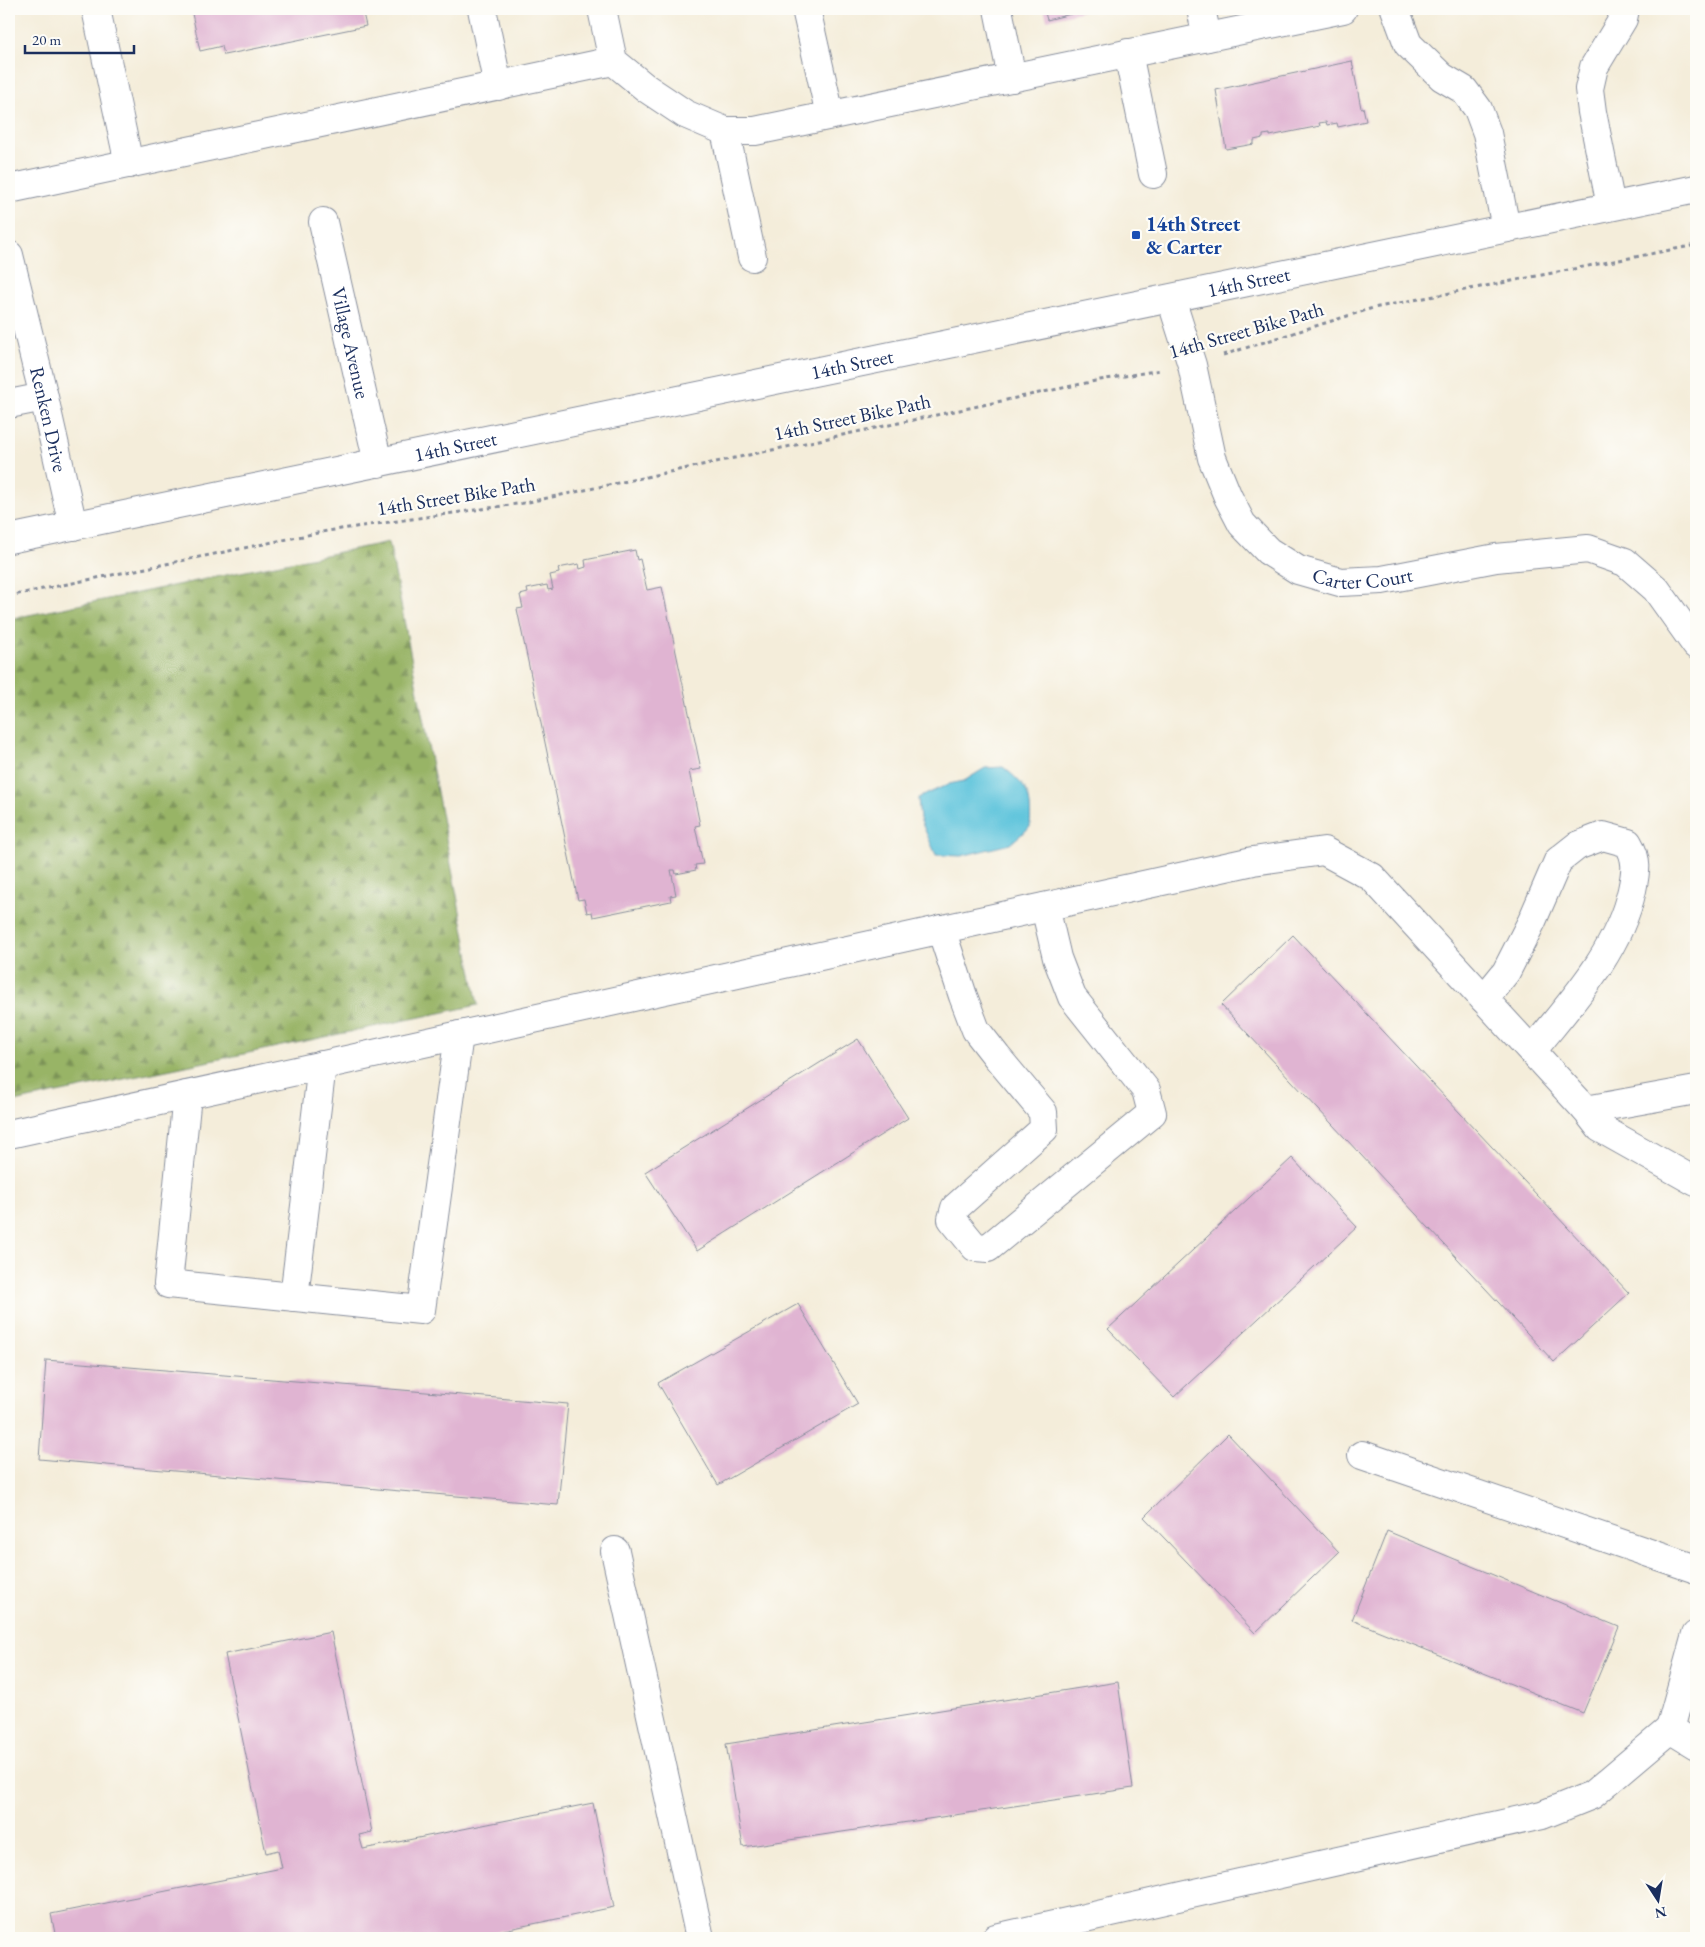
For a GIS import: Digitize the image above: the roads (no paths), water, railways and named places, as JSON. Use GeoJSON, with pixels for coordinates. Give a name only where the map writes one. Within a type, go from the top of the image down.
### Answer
{"type":"FeatureCollection","features":[{"type":"Feature","properties":{"kind":"street"},"geometry":{"type":"LineString","coordinates":[[96,9],[129,164]]}},
{"type":"Feature","properties":{"kind":"street"},"geometry":{"type":"LineString","coordinates":[[482,9],[498,86]]}},
{"type":"Feature","properties":{"kind":"street"},"geometry":{"type":"LineString","coordinates":[[602,9],[613,61],[646,88],[684,114],[725,131],[755,131],[1343,9]]}},
{"type":"Feature","properties":{"kind":"street"},"geometry":{"type":"LineString","coordinates":[[806,9],[830,115]]}},
{"type":"Feature","properties":{"kind":"street"},"geometry":{"type":"LineString","coordinates":[[998,9],[1012,78]]}},
{"type":"Feature","properties":{"kind":"street"},"geometry":{"type":"LineString","coordinates":[[1201,9],[1207,37]]}},
{"type":"Feature","properties":{"kind":"street"},"geometry":{"type":"LineString","coordinates":[[1395,9],[1408,44],[1442,77],[1464,90],[1478,109],[1487,133],[1506,228]]}},
{"type":"Feature","properties":{"kind":"street"},"geometry":{"type":"LineString","coordinates":[[1611,206],[1589,89],[1594,67],[1623,19],[1625,9]]}},
{"type":"Feature","properties":{"kind":"street"},"geometry":{"type":"LineString","coordinates":[[1128,53],[1153,174]]}},
{"type":"Feature","properties":{"kind":"street"},"geometry":{"type":"LineString","coordinates":[[9,189],[613,61]]}},
{"type":"Feature","properties":{"kind":"street"},"geometry":{"type":"LineString","coordinates":[[725,131],[752,257]]}},
{"type":"Feature","properties":{"kind":"street","name":"14th Street"},"geometry":{"type":"LineString","coordinates":[[9,539],[1696,189]]}},
{"type":"Feature","properties":{"kind":"street","name":"Village Avenue"},"geometry":{"type":"LineString","coordinates":[[323,222],[378,463]]}},
{"type":"Feature","properties":{"kind":"street","name":"Renken Drive"},"geometry":{"type":"LineString","coordinates":[[9,255],[44,397],[72,526]]}},
{"type":"Feature","properties":{"kind":"street","name":"Carter Court"},"geometry":{"type":"LineString","coordinates":[[1171,299],[1192,365],[1212,458],[1228,496],[1242,524],[1268,550],[1298,570],[1340,582],[1382,580],[1496,558],[1588,549],[1625,562],[1656,589],[1696,645]]}},
{"type":"Feature","properties":{"kind":"street"},"geometry":{"type":"LineString","coordinates":[[9,404],[44,397]]}},
{"type":"Feature","properties":{"kind":"street"},"geometry":{"type":"LineString","coordinates":[[1484,999],[1506,972],[1532,921],[1558,861],[1577,846],[1603,836],[1628,843],[1635,854],[1636,872],[1629,901],[1615,937],[1584,986],[1532,1050]]}},
{"type":"Feature","properties":{"kind":"street"},"geometry":{"type":"LineString","coordinates":[[9,1134],[1253,861],[1324,851],[1372,877],[1532,1050],[1600,1128],[1696,1182]]}},
{"type":"Feature","properties":{"kind":"street"},"geometry":{"type":"LineString","coordinates":[[941,929],[976,1030],[1043,1112],[1044,1129],[955,1208],[952,1219],[975,1247],[988,1248],[1152,1113],[1146,1090],[1072,997],[1057,958],[1045,907]]}},
{"type":"Feature","properties":{"kind":"street"},"geometry":{"type":"LineString","coordinates":[[187,1095],[168,1284],[422,1310],[460,1035]]}},
{"type":"Feature","properties":{"kind":"street"},"geometry":{"type":"LineString","coordinates":[[294,1297],[322,1065]]}},
{"type":"Feature","properties":{"kind":"street"},"geometry":{"type":"LineString","coordinates":[[1586,1110],[1696,1090]]}},
{"type":"Feature","properties":{"kind":"street"},"geometry":{"type":"LineString","coordinates":[[1362,1455],[1696,1569]]}},
{"type":"Feature","properties":{"kind":"street"},"geometry":{"type":"LineString","coordinates":[[615,1551],[700,1938]]}},
{"type":"Feature","properties":{"kind":"street"},"geometry":{"type":"LineString","coordinates":[[996,1938],[1542,1816],[1592,1795],[1670,1729],[1696,1635]]}},
{"type":"Feature","properties":{"kind":"street"},"geometry":{"type":"LineString","coordinates":[[1670,1729],[1696,1745]]}},
{"type":"Feature","properties":{"kind":"water"},"geometry":{"type":"Polygon","coordinates":[[[1003,767],[1018,780],[1027,792],[1030,807],[1030,827],[1010,844],[961,856],[936,855],[920,819],[918,798],[949,784],[964,781],[985,768],[1003,767]]]}},
{"type":"Feature","properties":{"kind":"place","name":"14th Street & Carter"},"geometry":{"type":"Point","coordinates":[1136,235]}}]}
